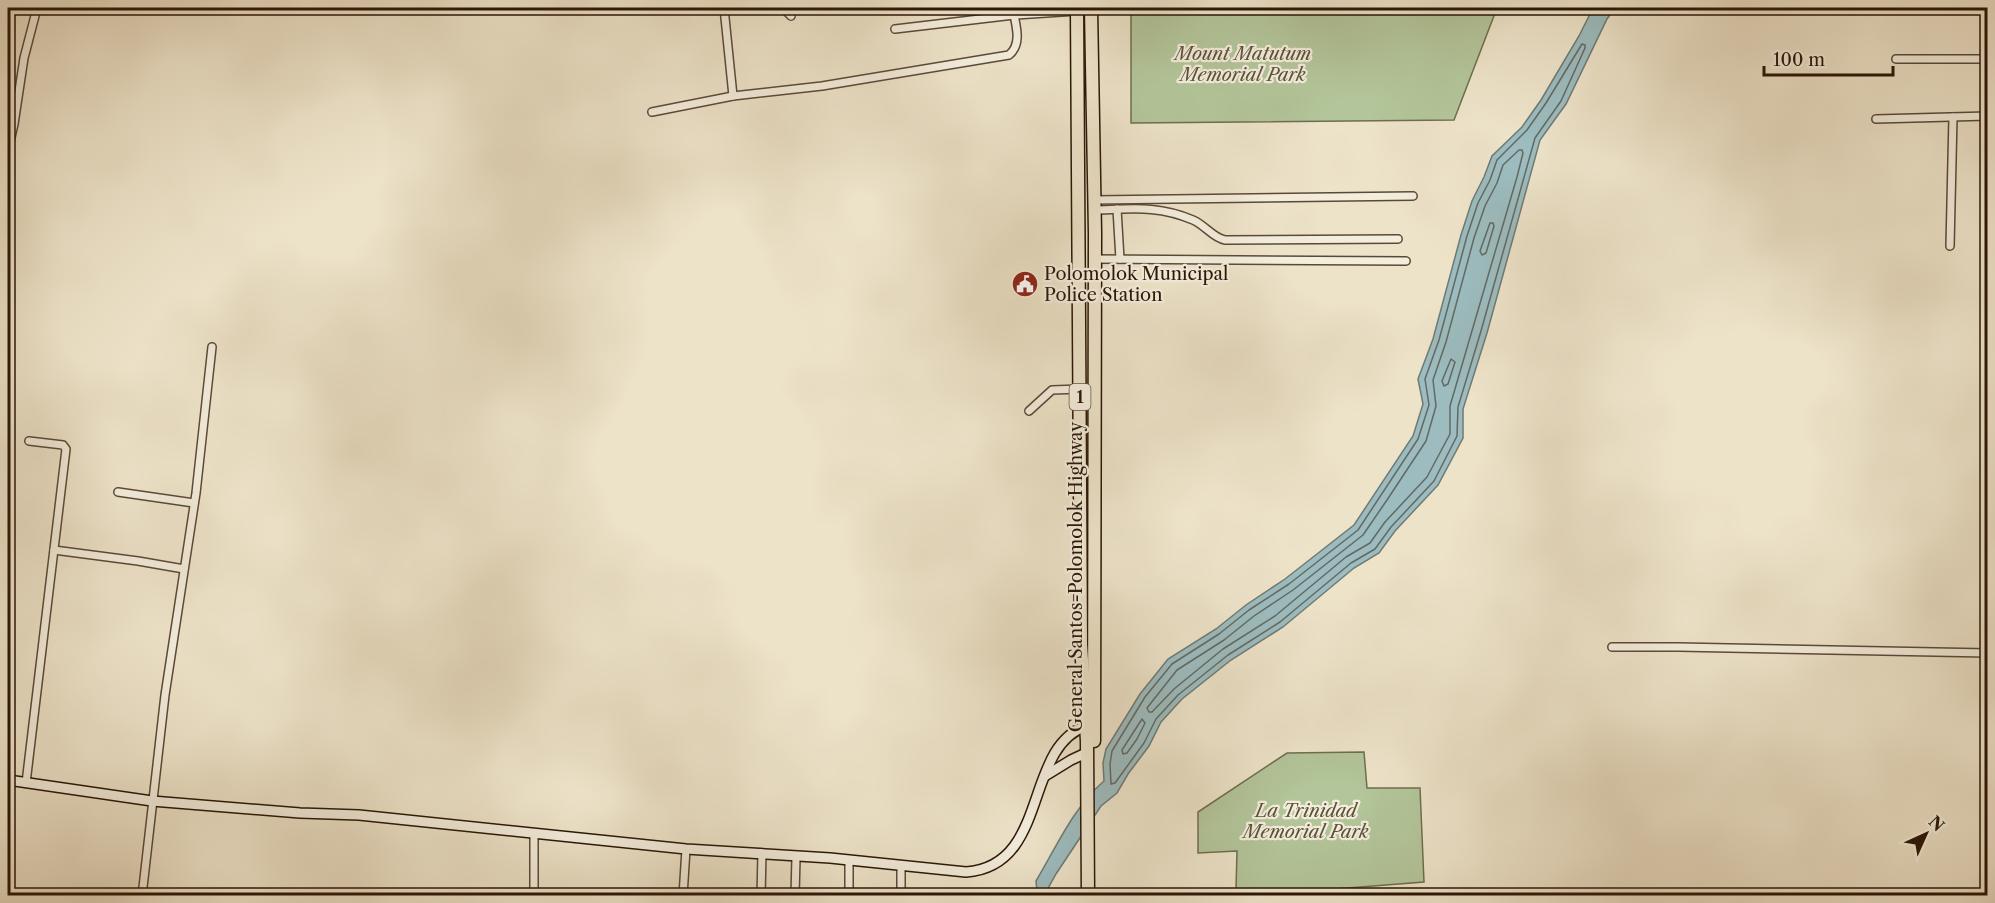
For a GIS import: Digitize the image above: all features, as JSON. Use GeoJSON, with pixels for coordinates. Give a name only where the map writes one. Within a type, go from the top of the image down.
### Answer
{"type":"FeatureCollection","features":[{"type":"Feature","properties":{"kind":"highway","name":"General Santos-Polomolok Highway"},"geometry":{"type":"LineString","coordinates":[[1091,8],[1095,205],[1091,778]]}},
{"type":"Feature","properties":{"kind":"highway","name":"1"},"geometry":{"type":"LineString","coordinates":[[1077,9],[1081,644],[1086,753],[1091,778],[1089,896]]}},
{"type":"Feature","properties":{"kind":"highway","name":"1"},"geometry":{"type":"LineString","coordinates":[[1091,844],[1096,896]]}},
{"type":"Feature","properties":{"kind":"street"},"geometry":{"type":"LineString","coordinates":[[8,151],[24,58],[37,8]]}},
{"type":"Feature","properties":{"kind":"street"},"geometry":{"type":"LineString","coordinates":[[724,8],[733,96]]}},
{"type":"Feature","properties":{"kind":"street"},"geometry":{"type":"LineString","coordinates":[[783,8],[791,16]]}},
{"type":"Feature","properties":{"kind":"street"},"geometry":{"type":"LineString","coordinates":[[896,29],[1077,9]]}},
{"type":"Feature","properties":{"kind":"street"},"geometry":{"type":"LineString","coordinates":[[652,112],[733,96],[822,86],[1006,56],[1014,51],[1017,41],[1014,15]]}},
{"type":"Feature","properties":{"kind":"street"},"geometry":{"type":"LineString","coordinates":[[1896,59],[1988,59]]}},
{"type":"Feature","properties":{"kind":"street"},"geometry":{"type":"LineString","coordinates":[[1876,119],[1988,116]]}},
{"type":"Feature","properties":{"kind":"street"},"geometry":{"type":"LineString","coordinates":[[1950,246],[1953,117]]}},
{"type":"Feature","properties":{"kind":"street"},"geometry":{"type":"LineString","coordinates":[[1095,205],[1413,196]]}},
{"type":"Feature","properties":{"kind":"street"},"geometry":{"type":"LineString","coordinates":[[1095,205],[1118,209],[1166,210],[1198,222],[1219,239],[1225,240],[1398,239]]}},
{"type":"Feature","properties":{"kind":"street"},"geometry":{"type":"LineString","coordinates":[[1118,209],[1120,259]]}},
{"type":"Feature","properties":{"kind":"street"},"geometry":{"type":"LineString","coordinates":[[1095,259],[1406,261]]}},
{"type":"Feature","properties":{"kind":"street"},"geometry":{"type":"LineString","coordinates":[[142,896],[165,695],[194,503],[212,347]]}},
{"type":"Feature","properties":{"kind":"street"},"geometry":{"type":"LineString","coordinates":[[1029,411],[1052,390],[1080,388]]}},
{"type":"Feature","properties":{"kind":"street"},"geometry":{"type":"LineString","coordinates":[[26,783],[66,449],[63,446],[29,441]]}},
{"type":"Feature","properties":{"kind":"street"},"geometry":{"type":"LineString","coordinates":[[118,492],[194,503]]}},
{"type":"Feature","properties":{"kind":"street"},"geometry":{"type":"LineString","coordinates":[[54,550],[184,569]]}},
{"type":"Feature","properties":{"kind":"street"},"geometry":{"type":"LineString","coordinates":[[1612,647],[1988,653]]}},
{"type":"Feature","properties":{"kind":"street"},"geometry":{"type":"LineString","coordinates":[[8,780],[152,801],[300,813],[359,815],[686,849],[762,853],[975,872],[995,864],[1011,851],[1025,831],[1045,776],[1060,744],[1073,732],[1086,726]]}},
{"type":"Feature","properties":{"kind":"street"},"geometry":{"type":"LineString","coordinates":[[1045,776],[1086,753]]}},
{"type":"Feature","properties":{"kind":"street"},"geometry":{"type":"LineString","coordinates":[[534,833],[534,896]]}},
{"type":"Feature","properties":{"kind":"street"},"geometry":{"type":"LineString","coordinates":[[683,896],[686,849]]}},
{"type":"Feature","properties":{"kind":"street"},"geometry":{"type":"LineString","coordinates":[[761,896],[762,853]]}},
{"type":"Feature","properties":{"kind":"street"},"geometry":{"type":"LineString","coordinates":[[795,896],[796,856]]}},
{"type":"Feature","properties":{"kind":"street"},"geometry":{"type":"LineString","coordinates":[[849,860],[849,896]]}},
{"type":"Feature","properties":{"kind":"street"},"geometry":{"type":"LineString","coordinates":[[901,866],[901,896]]}},
{"type":"Feature","properties":{"kind":"green space","name":"Mount Matutum Memorial Park"},"geometry":{"type":"Polygon","coordinates":[[[1131,8],[1497,8],[1454,120],[1131,123],[1131,8]]]}},
{"type":"Feature","properties":{"kind":"green space","name":"La Trinidad Memorial Park"},"geometry":{"type":"Polygon","coordinates":[[[1364,752],[1367,788],[1420,788],[1424,882],[1335,889],[1236,889],[1237,851],[1198,853],[1198,812],[1287,753],[1364,752]]]}},
{"type":"Feature","properties":{"kind":"water"},"geometry":{"type":"Polygon","coordinates":[[[1593,8],[1615,8],[1607,19],[1566,104],[1540,140],[1487,333],[1463,409],[1463,438],[1438,485],[1395,531],[1379,553],[1354,568],[1283,627],[1231,660],[1182,699],[1161,722],[1149,746],[1117,793],[1101,806],[1047,890],[1037,891],[1036,881],[1066,828],[1083,803],[1104,781],[1103,763],[1106,749],[1140,694],[1168,659],[1216,629],[1354,525],[1413,436],[1423,404],[1418,379],[1433,339],[1472,201],[1492,156],[1522,127],[1541,100],[1593,8]]]}},
{"type":"Feature","properties":{"kind":"place","name":"Polomolok Municipal Police Station"},"geometry":{"type":"Point","coordinates":[1025,284]}}]}
